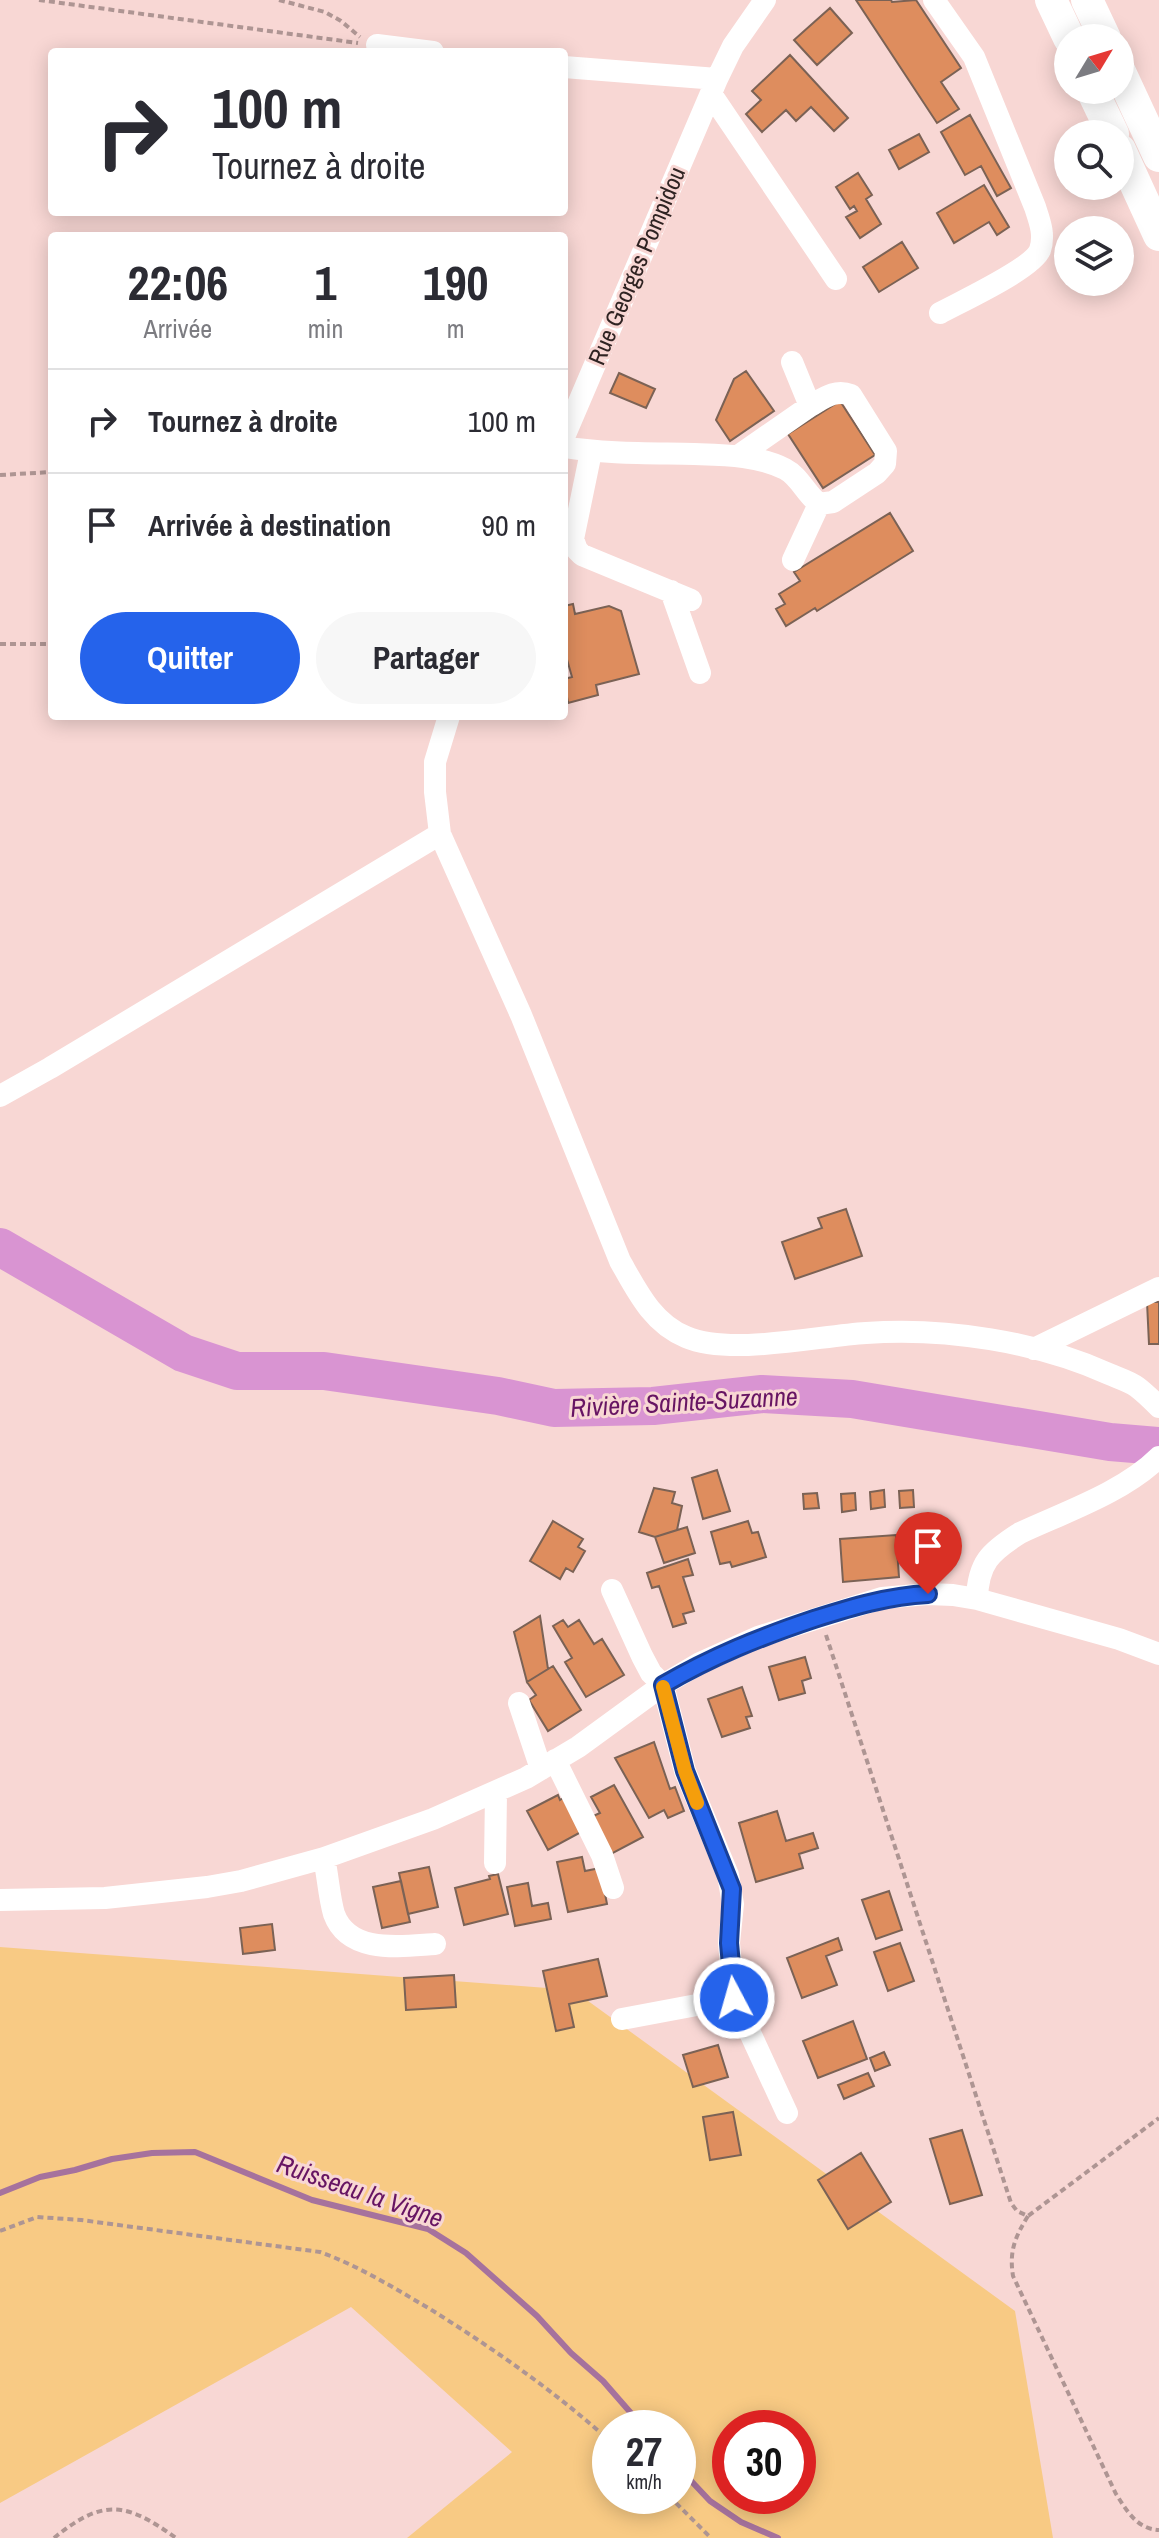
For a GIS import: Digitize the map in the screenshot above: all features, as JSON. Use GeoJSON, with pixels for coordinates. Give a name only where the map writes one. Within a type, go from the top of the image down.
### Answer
{"type":"FeatureCollection","features":[{"type":"Feature","properties":{"kind":"highway"},"geometry":{"type":"LineString","coordinates":[[1051,0],[1062,24]]}},
{"type":"Feature","properties":{"kind":"highway"},"geometry":{"type":"LineString","coordinates":[[1087,0],[1098,24]]}},
{"type":"Feature","properties":{"kind":"highway"},"geometry":{"type":"LineString","coordinates":[[1134,102],[1159,156]]}},
{"type":"Feature","properties":{"kind":"highway"},"geometry":{"type":"LineString","coordinates":[[1134,181],[1159,235]]}},
{"type":"Feature","properties":{"kind":"street","name":"Rue Georges Pompidou"},"geometry":{"type":"LineString","coordinates":[[568,428],[714,87],[733,46],[765,0]]}},
{"type":"Feature","properties":{"kind":"street"},"geometry":{"type":"LineString","coordinates":[[934,0],[974,57],[1043,232],[1039,252],[1027,266],[940,313]]}},
{"type":"Feature","properties":{"kind":"street"},"geometry":{"type":"LineString","coordinates":[[377,45],[401,48]]}},
{"type":"Feature","properties":{"kind":"street"},"geometry":{"type":"LineString","coordinates":[[568,68],[714,87],[836,279]]}},
{"type":"Feature","properties":{"kind":"street"},"geometry":{"type":"LineString","coordinates":[[792,362],[810,406]]}},
{"type":"Feature","properties":{"kind":"street"},"geometry":{"type":"LineString","coordinates":[[568,448],[591,452],[738,456],[782,467],[793,473],[809,496],[819,504],[833,502],[877,473],[885,464],[886,451],[851,395],[841,391],[810,406],[738,456]]}},
{"type":"Feature","properties":{"kind":"street"},"geometry":{"type":"LineString","coordinates":[[591,452],[573,539],[577,550],[582,555],[681,596],[700,673]]}},
{"type":"Feature","properties":{"kind":"street"},"geometry":{"type":"LineString","coordinates":[[793,560],[819,504]]}},
{"type":"Feature","properties":{"kind":"street"},"geometry":{"type":"LineString","coordinates":[[448,720],[435,762],[440,834],[521,1015],[620,1261],[641,1299],[662,1324],[688,1338],[723,1344],[767,1344],[868,1333],[920,1333],[1002,1342],[1082,1362],[1135,1385],[1159,1407]]}},
{"type":"Feature","properties":{"kind":"street"},"geometry":{"type":"LineString","coordinates":[[0,1096],[440,834]]}},
{"type":"Feature","properties":{"kind":"street"},"geometry":{"type":"LineString","coordinates":[[1034,1349],[1159,1288]]}},
{"type":"Feature","properties":{"kind":"street"},"geometry":{"type":"LineString","coordinates":[[977,1599],[978,1577],[983,1564],[1006,1541],[1115,1488],[1148,1468],[1159,1457]]}},
{"type":"Feature","properties":{"kind":"street"},"geometry":{"type":"LineString","coordinates":[[612,1590],[646,1665],[663,1685],[685,1771],[732,1889],[729,1943],[734,1998],[787,2113]]}},
{"type":"Feature","properties":{"kind":"street"},"geometry":{"type":"LineString","coordinates":[[0,1900],[105,1898],[207,1887],[324,1858],[496,1793],[578,1747],[663,1685],[700,1663],[758,1637],[882,1598],[953,1595],[977,1599],[1119,1639],[1159,1654]]}},
{"type":"Feature","properties":{"kind":"street"},"geometry":{"type":"LineString","coordinates":[[519,1703],[548,1765],[602,1855],[613,1888]]}},
{"type":"Feature","properties":{"kind":"street"},"geometry":{"type":"LineString","coordinates":[[495,1863],[496,1793]]}},
{"type":"Feature","properties":{"kind":"street"},"geometry":{"type":"LineString","coordinates":[[324,1858],[335,1916],[355,1939],[386,1947],[435,1944]]}},
{"type":"Feature","properties":{"kind":"street"},"geometry":{"type":"LineString","coordinates":[[622,2019],[734,1998]]}},
{"type":"Feature","properties":{"kind":"path"},"geometry":{"type":"LineString","coordinates":[[39,0],[377,45]]}},
{"type":"Feature","properties":{"kind":"path"},"geometry":{"type":"LineString","coordinates":[[279,0],[325,12],[377,45]]}},
{"type":"Feature","properties":{"kind":"path"},"geometry":{"type":"LineString","coordinates":[[0,475],[48,472]]}},
{"type":"Feature","properties":{"kind":"path"},"geometry":{"type":"LineString","coordinates":[[0,644],[48,644]]}},
{"type":"Feature","properties":{"kind":"path"},"geometry":{"type":"LineString","coordinates":[[821,1617],[1011,2203],[1017,2211],[1028,2216]]}},
{"type":"Feature","properties":{"kind":"path"},"geometry":{"type":"LineString","coordinates":[[1159,2118],[1028,2216],[1014,2239],[1010,2258],[1013,2276],[1116,2494],[1141,2526],[1159,2530]]}},
{"type":"Feature","properties":{"kind":"path"},"geometry":{"type":"LineString","coordinates":[[0,2231],[37,2217],[81,2220],[320,2252],[395,2288],[484,2342],[564,2400],[592,2425]]}},
{"type":"Feature","properties":{"kind":"path"},"geometry":{"type":"LineString","coordinates":[[54,2538],[91,2512],[111,2508],[154,2522],[176,2538]]}},
{"type":"Feature","properties":{"kind":"path"},"geometry":{"type":"LineString","coordinates":[[687,2514],[711,2538]]}},
{"type":"Feature","properties":{"kind":"shaded area"},"geometry":{"type":"Polygon","coordinates":[[[0,1947],[573,1990],[1015,2311],[1053,2538],[407,2538],[512,2452],[351,2307],[0,2503],[0,1947]]]}},
{"type":"Feature","properties":{"kind":"building"},"geometry":{"type":"Polygon","coordinates":[[[856,0],[916,0],[961,68],[941,82],[959,109],[937,123],[856,0]]]}},
{"type":"Feature","properties":{"kind":"building"},"geometry":{"type":"Polygon","coordinates":[[[830,8],[852,33],[817,65],[794,40],[830,8]]]}},
{"type":"Feature","properties":{"kind":"building"},"geometry":{"type":"Polygon","coordinates":[[[790,55],[848,118],[834,131],[811,107],[796,121],[786,110],[762,132],[746,114],[761,100],[752,91],[790,55]]]}},
{"type":"Feature","properties":{"kind":"building"},"geometry":{"type":"Polygon","coordinates":[[[970,115],[1011,188],[997,196],[981,166],[965,175],[941,132],[970,115]]]}},
{"type":"Feature","properties":{"kind":"building"},"geometry":{"type":"Polygon","coordinates":[[[919,134],[929,152],[899,169],[889,150],[919,134]]]}},
{"type":"Feature","properties":{"kind":"building"},"geometry":{"type":"Polygon","coordinates":[[[858,173],[872,195],[866,199],[881,224],[860,238],[846,217],[857,211],[854,206],[850,209],[836,187],[858,173]]]}},
{"type":"Feature","properties":{"kind":"building"},"geometry":{"type":"Polygon","coordinates":[[[984,185],[1009,227],[997,235],[989,222],[954,243],[937,213],[984,185]]]}},
{"type":"Feature","properties":{"kind":"building"},"geometry":{"type":"Polygon","coordinates":[[[902,242],[918,268],[879,292],[863,267],[902,242]]]}},
{"type":"Feature","properties":{"kind":"building"},"geometry":{"type":"Polygon","coordinates":[[[746,371],[774,411],[730,441],[716,420],[734,379],[746,371]]]}},
{"type":"Feature","properties":{"kind":"building"},"geometry":{"type":"Polygon","coordinates":[[[619,373],[655,389],[646,408],[610,393],[619,373]]]}},
{"type":"Feature","properties":{"kind":"building"},"geometry":{"type":"Polygon","coordinates":[[[840,401],[875,455],[823,488],[788,434],[840,401]]]}},
{"type":"Feature","properties":{"kind":"building"},"geometry":{"type":"Polygon","coordinates":[[[890,513],[913,551],[817,611],[815,608],[786,626],[776,609],[785,604],[779,594],[800,581],[794,572],[890,513]]]}},
{"type":"Feature","properties":{"kind":"building"},"geometry":{"type":"Polygon","coordinates":[[[573,604],[575,614],[609,606],[621,611],[639,674],[596,685],[598,695],[568,703],[568,678],[572,677],[568,663],[568,605],[573,604]]]}},
{"type":"Feature","properties":{"kind":"building"},"geometry":{"type":"Polygon","coordinates":[[[846,1209],[862,1256],[795,1279],[782,1242],[822,1228],[818,1218],[846,1209]]]}},
{"type":"Feature","properties":{"kind":"building"},"geometry":{"type":"Polygon","coordinates":[[[1147,1302],[1159,1302],[1159,1344],[1149,1344],[1147,1302]]]}},
{"type":"Feature","properties":{"kind":"building"},"geometry":{"type":"Polygon","coordinates":[[[717,1470],[730,1511],[703,1519],[692,1478],[717,1470]]]}},
{"type":"Feature","properties":{"kind":"building"},"geometry":{"type":"Polygon","coordinates":[[[654,1488],[675,1492],[672,1503],[682,1506],[677,1530],[655,1537],[639,1532],[654,1488]]]}},
{"type":"Feature","properties":{"kind":"building"},"geometry":{"type":"Polygon","coordinates":[[[884,1490],[885,1507],[871,1509],[870,1492],[884,1490]]]}},
{"type":"Feature","properties":{"kind":"building"},"geometry":{"type":"Polygon","coordinates":[[[913,1490],[914,1507],[900,1508],[899,1491],[913,1490]]]}},
{"type":"Feature","properties":{"kind":"building"},"geometry":{"type":"Polygon","coordinates":[[[817,1493],[819,1508],[804,1509],[803,1494],[817,1493]]]}},
{"type":"Feature","properties":{"kind":"building"},"geometry":{"type":"Polygon","coordinates":[[[855,1493],[856,1510],[842,1512],[841,1494],[855,1493]]]}},
{"type":"Feature","properties":{"kind":"building"},"geometry":{"type":"Polygon","coordinates":[[[553,1521],[583,1539],[578,1547],[585,1551],[573,1572],[566,1568],[560,1579],[530,1561],[553,1521]]]}},
{"type":"Feature","properties":{"kind":"building"},"geometry":{"type":"Polygon","coordinates":[[[748,1521],[752,1533],[758,1532],[766,1557],[732,1567],[730,1562],[720,1564],[711,1532],[748,1521]]]}},
{"type":"Feature","properties":{"kind":"building"},"geometry":{"type":"Polygon","coordinates":[[[946,1521],[947,1535],[930,1536],[929,1523],[946,1521]]]}},
{"type":"Feature","properties":{"kind":"building"},"geometry":{"type":"Polygon","coordinates":[[[687,1527],[695,1553],[664,1563],[655,1537],[687,1527]]]}},
{"type":"Feature","properties":{"kind":"building"},"geometry":{"type":"Polygon","coordinates":[[[896,1535],[899,1577],[843,1582],[840,1539],[896,1535]]]}},
{"type":"Feature","properties":{"kind":"building"},"geometry":{"type":"Polygon","coordinates":[[[688,1559],[693,1575],[683,1577],[694,1611],[683,1614],[686,1623],[673,1627],[659,1586],[652,1588],[647,1573],[688,1559]]]}},
{"type":"Feature","properties":{"kind":"building"},"geometry":{"type":"Polygon","coordinates":[[[540,1616],[548,1669],[527,1682],[514,1632],[540,1616]]]}},
{"type":"Feature","properties":{"kind":"building"},"geometry":{"type":"Polygon","coordinates":[[[563,1620],[568,1627],[579,1620],[594,1644],[602,1639],[624,1675],[586,1697],[565,1662],[572,1658],[553,1626],[563,1620]]]}},
{"type":"Feature","properties":{"kind":"building"},"geometry":{"type":"Polygon","coordinates":[[[805,1657],[811,1678],[802,1681],[805,1693],[779,1700],[769,1667],[805,1657]]]}},
{"type":"Feature","properties":{"kind":"building"},"geometry":{"type":"Polygon","coordinates":[[[553,1666],[581,1710],[548,1731],[529,1700],[536,1695],[527,1682],[553,1666]]]}},
{"type":"Feature","properties":{"kind":"building"},"geometry":{"type":"Polygon","coordinates":[[[742,1687],[752,1716],[746,1717],[750,1728],[722,1737],[708,1699],[742,1687]]]}},
{"type":"Feature","properties":{"kind":"building"},"geometry":{"type":"Polygon","coordinates":[[[654,1742],[670,1789],[675,1787],[684,1811],[668,1818],[664,1810],[649,1818],[615,1758],[654,1742]]]}},
{"type":"Feature","properties":{"kind":"building"},"geometry":{"type":"Polygon","coordinates":[[[614,1785],[643,1837],[611,1854],[591,1817],[600,1813],[591,1797],[614,1785]]]}},
{"type":"Feature","properties":{"kind":"building"},"geometry":{"type":"Polygon","coordinates":[[[558,1795],[560,1800],[563,1798],[581,1832],[548,1850],[527,1811],[558,1795]]]}},
{"type":"Feature","properties":{"kind":"building"},"geometry":{"type":"Polygon","coordinates":[[[777,1811],[786,1841],[813,1833],[818,1848],[799,1854],[803,1868],[756,1882],[739,1823],[777,1811]]]}},
{"type":"Feature","properties":{"kind":"building"},"geometry":{"type":"Polygon","coordinates":[[[582,1857],[585,1871],[600,1868],[607,1904],[568,1912],[557,1862],[582,1857]]]}},
{"type":"Feature","properties":{"kind":"building"},"geometry":{"type":"Polygon","coordinates":[[[429,1867],[438,1907],[408,1914],[399,1873],[429,1867]]]}},
{"type":"Feature","properties":{"kind":"building"},"geometry":{"type":"Polygon","coordinates":[[[498,1874],[508,1914],[464,1925],[455,1888],[498,1874]]]}},
{"type":"Feature","properties":{"kind":"building"},"geometry":{"type":"Polygon","coordinates":[[[401,1881],[410,1922],[382,1928],[373,1887],[401,1881]]]}},
{"type":"Feature","properties":{"kind":"building"},"geometry":{"type":"Polygon","coordinates":[[[528,1883],[532,1906],[548,1903],[551,1919],[515,1926],[507,1887],[528,1883]]]}},
{"type":"Feature","properties":{"kind":"building"},"geometry":{"type":"Polygon","coordinates":[[[889,1891],[902,1930],[876,1939],[862,1900],[889,1891]]]}},
{"type":"Feature","properties":{"kind":"building"},"geometry":{"type":"Polygon","coordinates":[[[272,1924],[275,1950],[243,1954],[240,1928],[272,1924]]]}},
{"type":"Feature","properties":{"kind":"building"},"geometry":{"type":"Polygon","coordinates":[[[838,1938],[842,1950],[826,1956],[837,1985],[802,1998],[787,1958],[838,1938]]]}},
{"type":"Feature","properties":{"kind":"building"},"geometry":{"type":"Polygon","coordinates":[[[900,1943],[914,1981],[888,1991],[874,1952],[900,1943]]]}},
{"type":"Feature","properties":{"kind":"building"},"geometry":{"type":"Polygon","coordinates":[[[598,1959],[607,1996],[569,2004],[574,2027],[556,2031],[543,1971],[598,1959]]]}},
{"type":"Feature","properties":{"kind":"building"},"geometry":{"type":"Polygon","coordinates":[[[454,1975],[456,2007],[406,2010],[404,1978],[454,1975]]]}},
{"type":"Feature","properties":{"kind":"building"},"geometry":{"type":"Polygon","coordinates":[[[853,2021],[867,2059],[818,2078],[803,2041],[853,2021]]]}},
{"type":"Feature","properties":{"kind":"building"},"geometry":{"type":"Polygon","coordinates":[[[718,2045],[728,2077],[693,2087],[683,2055],[718,2045]]]}},
{"type":"Feature","properties":{"kind":"building"},"geometry":{"type":"Polygon","coordinates":[[[884,2052],[890,2065],[875,2071],[870,2058],[884,2052]]]}},
{"type":"Feature","properties":{"kind":"building"},"geometry":{"type":"Polygon","coordinates":[[[868,2073],[874,2086],[844,2099],[838,2085],[868,2073]]]}},
{"type":"Feature","properties":{"kind":"building"},"geometry":{"type":"Polygon","coordinates":[[[733,2112],[741,2155],[710,2160],[703,2117],[733,2112]]]}},
{"type":"Feature","properties":{"kind":"building"},"geometry":{"type":"Polygon","coordinates":[[[962,2130],[982,2195],[950,2204],[930,2139],[962,2130]]]}},
{"type":"Feature","properties":{"kind":"building"},"geometry":{"type":"Polygon","coordinates":[[[861,2153],[891,2202],[848,2229],[818,2180],[861,2153]]]}},
{"type":"Feature","properties":{"kind":"waterway","name":"Rivière Sainte-Suzanne"},"geometry":{"type":"LineString","coordinates":[[0,1247],[183,1353],[237,1371],[324,1371],[498,1396],[554,1408],[653,1406],[762,1394],[852,1399],[1110,1442],[1159,1446]]}},
{"type":"Feature","properties":{"kind":"waterway","name":"Ruisseau la Vigne"},"geometry":{"type":"LineString","coordinates":[[0,2193],[40,2177],[112,2159],[152,2153],[195,2152],[312,2200],[428,2229],[466,2253],[537,2316],[628,2410]]}},
{"type":"Feature","properties":{"kind":"waterway","name":"Ruisseau la Vigne"},"geometry":{"type":"LineString","coordinates":[[696,2486],[710,2501],[741,2522],[778,2538]]}},
{"type":"Feature","properties":{"kind":"slow traffic"},"geometry":{"type":"LineString","coordinates":[[663,1687],[685,1771],[697,1803]]}},
{"type":"Feature","properties":{"kind":"route"},"geometry":{"type":"LineString","coordinates":[[734,1998],[729,1943],[732,1889],[685,1771],[663,1685],[700,1663],[758,1637],[882,1598],[928,1594]]}}]}
